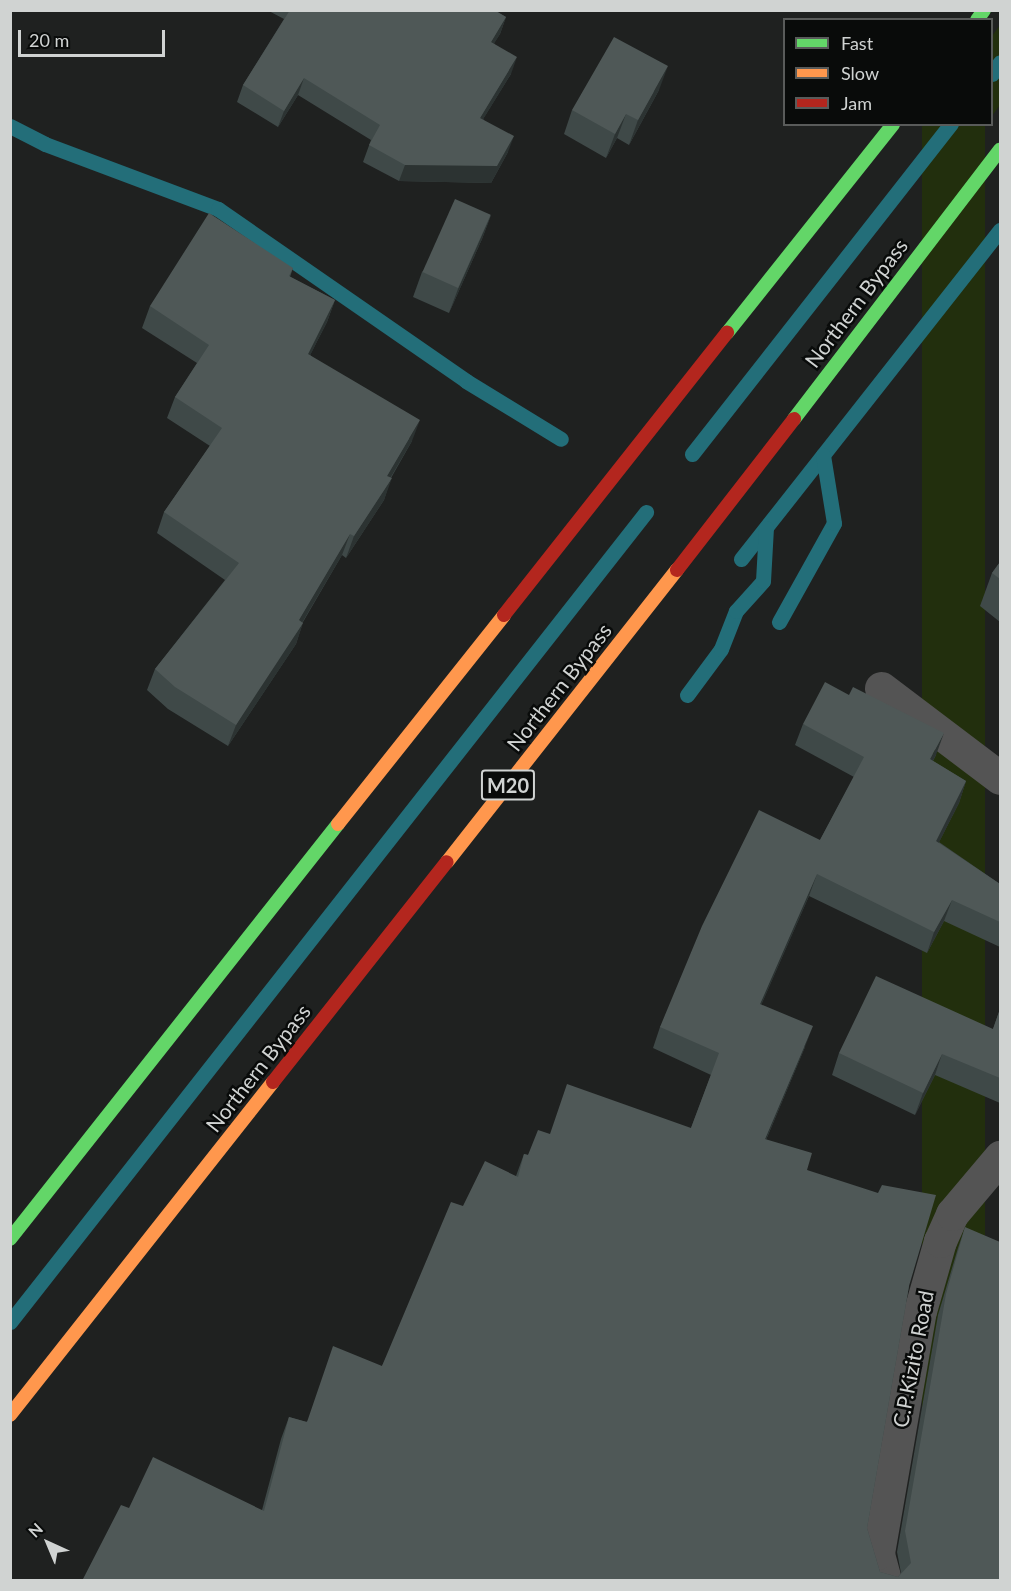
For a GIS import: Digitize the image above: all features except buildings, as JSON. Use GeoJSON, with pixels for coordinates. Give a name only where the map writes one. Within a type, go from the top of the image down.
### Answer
{"type":"FeatureCollection","features":[{"type":"Feature","properties":{"kind":"highway"},"geometry":{"type":"LineString","coordinates":[[10,1239],[891,126]]}},
{"type":"Feature","properties":{"kind":"highway","name":"Northern Bypass"},"geometry":{"type":"LineString","coordinates":[[10,1415],[703,538],[1000,150]]}},
{"type":"Feature","properties":{"kind":"street"},"geometry":{"type":"LineString","coordinates":[[881,688],[1000,778]]}},
{"type":"Feature","properties":{"kind":"street","name":"C.P.Kizito Road"},"geometry":{"type":"LineString","coordinates":[[885,1581],[878,1553],[920,1311],[940,1241],[952,1214],[1000,1158]]}},
{"type":"Feature","properties":{"kind":"green space"},"geometry":{"type":"Polygon","coordinates":[[[1000,25],[1000,105],[993,115],[993,35],[1000,25]]]}},
{"type":"Feature","properties":{"kind":"green space"},"geometry":{"type":"Polygon","coordinates":[[[922,126],[985,126],[985,1580],[922,1580],[922,126]]]}},
{"type":"Feature","properties":{"kind":"waterway"},"geometry":{"type":"LineString","coordinates":[[993,72],[1000,62]]}},
{"type":"Feature","properties":{"kind":"waterway"},"geometry":{"type":"LineString","coordinates":[[10,126],[45,144],[218,209],[466,381],[561,439]]}},
{"type":"Feature","properties":{"kind":"waterway"},"geometry":{"type":"LineString","coordinates":[[692,454],[949,126]]}},
{"type":"Feature","properties":{"kind":"waterway"},"geometry":{"type":"LineString","coordinates":[[741,559],[1000,230]]}},
{"type":"Feature","properties":{"kind":"waterway"},"geometry":{"type":"LineString","coordinates":[[779,622],[834,523],[823,455]]}},
{"type":"Feature","properties":{"kind":"waterway"},"geometry":{"type":"LineString","coordinates":[[10,1322],[646,512]]}},
{"type":"Feature","properties":{"kind":"waterway"},"geometry":{"type":"LineString","coordinates":[[687,695],[721,649],[736,611],[763,581],[766,528]]}},
{"type":"Feature","properties":{"kind":"traffic: fast"},"geometry":{"type":"LineString","coordinates":[[978,18],[984,10]]}},
{"type":"Feature","properties":{"kind":"traffic: fast"},"geometry":{"type":"LineString","coordinates":[[727,333],[891,126]]}},
{"type":"Feature","properties":{"kind":"traffic: fast"},"geometry":{"type":"LineString","coordinates":[[794,419],[1000,150]]}},
{"type":"Feature","properties":{"kind":"traffic: fast"},"geometry":{"type":"LineString","coordinates":[[10,1239],[338,824]]}},
{"type":"Feature","properties":{"kind":"traffic: slow"},"geometry":{"type":"LineString","coordinates":[[447,862],[677,570]]}},
{"type":"Feature","properties":{"kind":"traffic: slow"},"geometry":{"type":"LineString","coordinates":[[338,824],[504,615]]}},
{"type":"Feature","properties":{"kind":"traffic: slow"},"geometry":{"type":"LineString","coordinates":[[10,1415],[273,1082]]}},
{"type":"Feature","properties":{"kind":"traffic: jam"},"geometry":{"type":"LineString","coordinates":[[504,615],[727,333]]}},
{"type":"Feature","properties":{"kind":"traffic: jam"},"geometry":{"type":"LineString","coordinates":[[677,570],[794,419]]}},
{"type":"Feature","properties":{"kind":"traffic: jam"},"geometry":{"type":"LineString","coordinates":[[273,1082],[447,862]]}}]}
